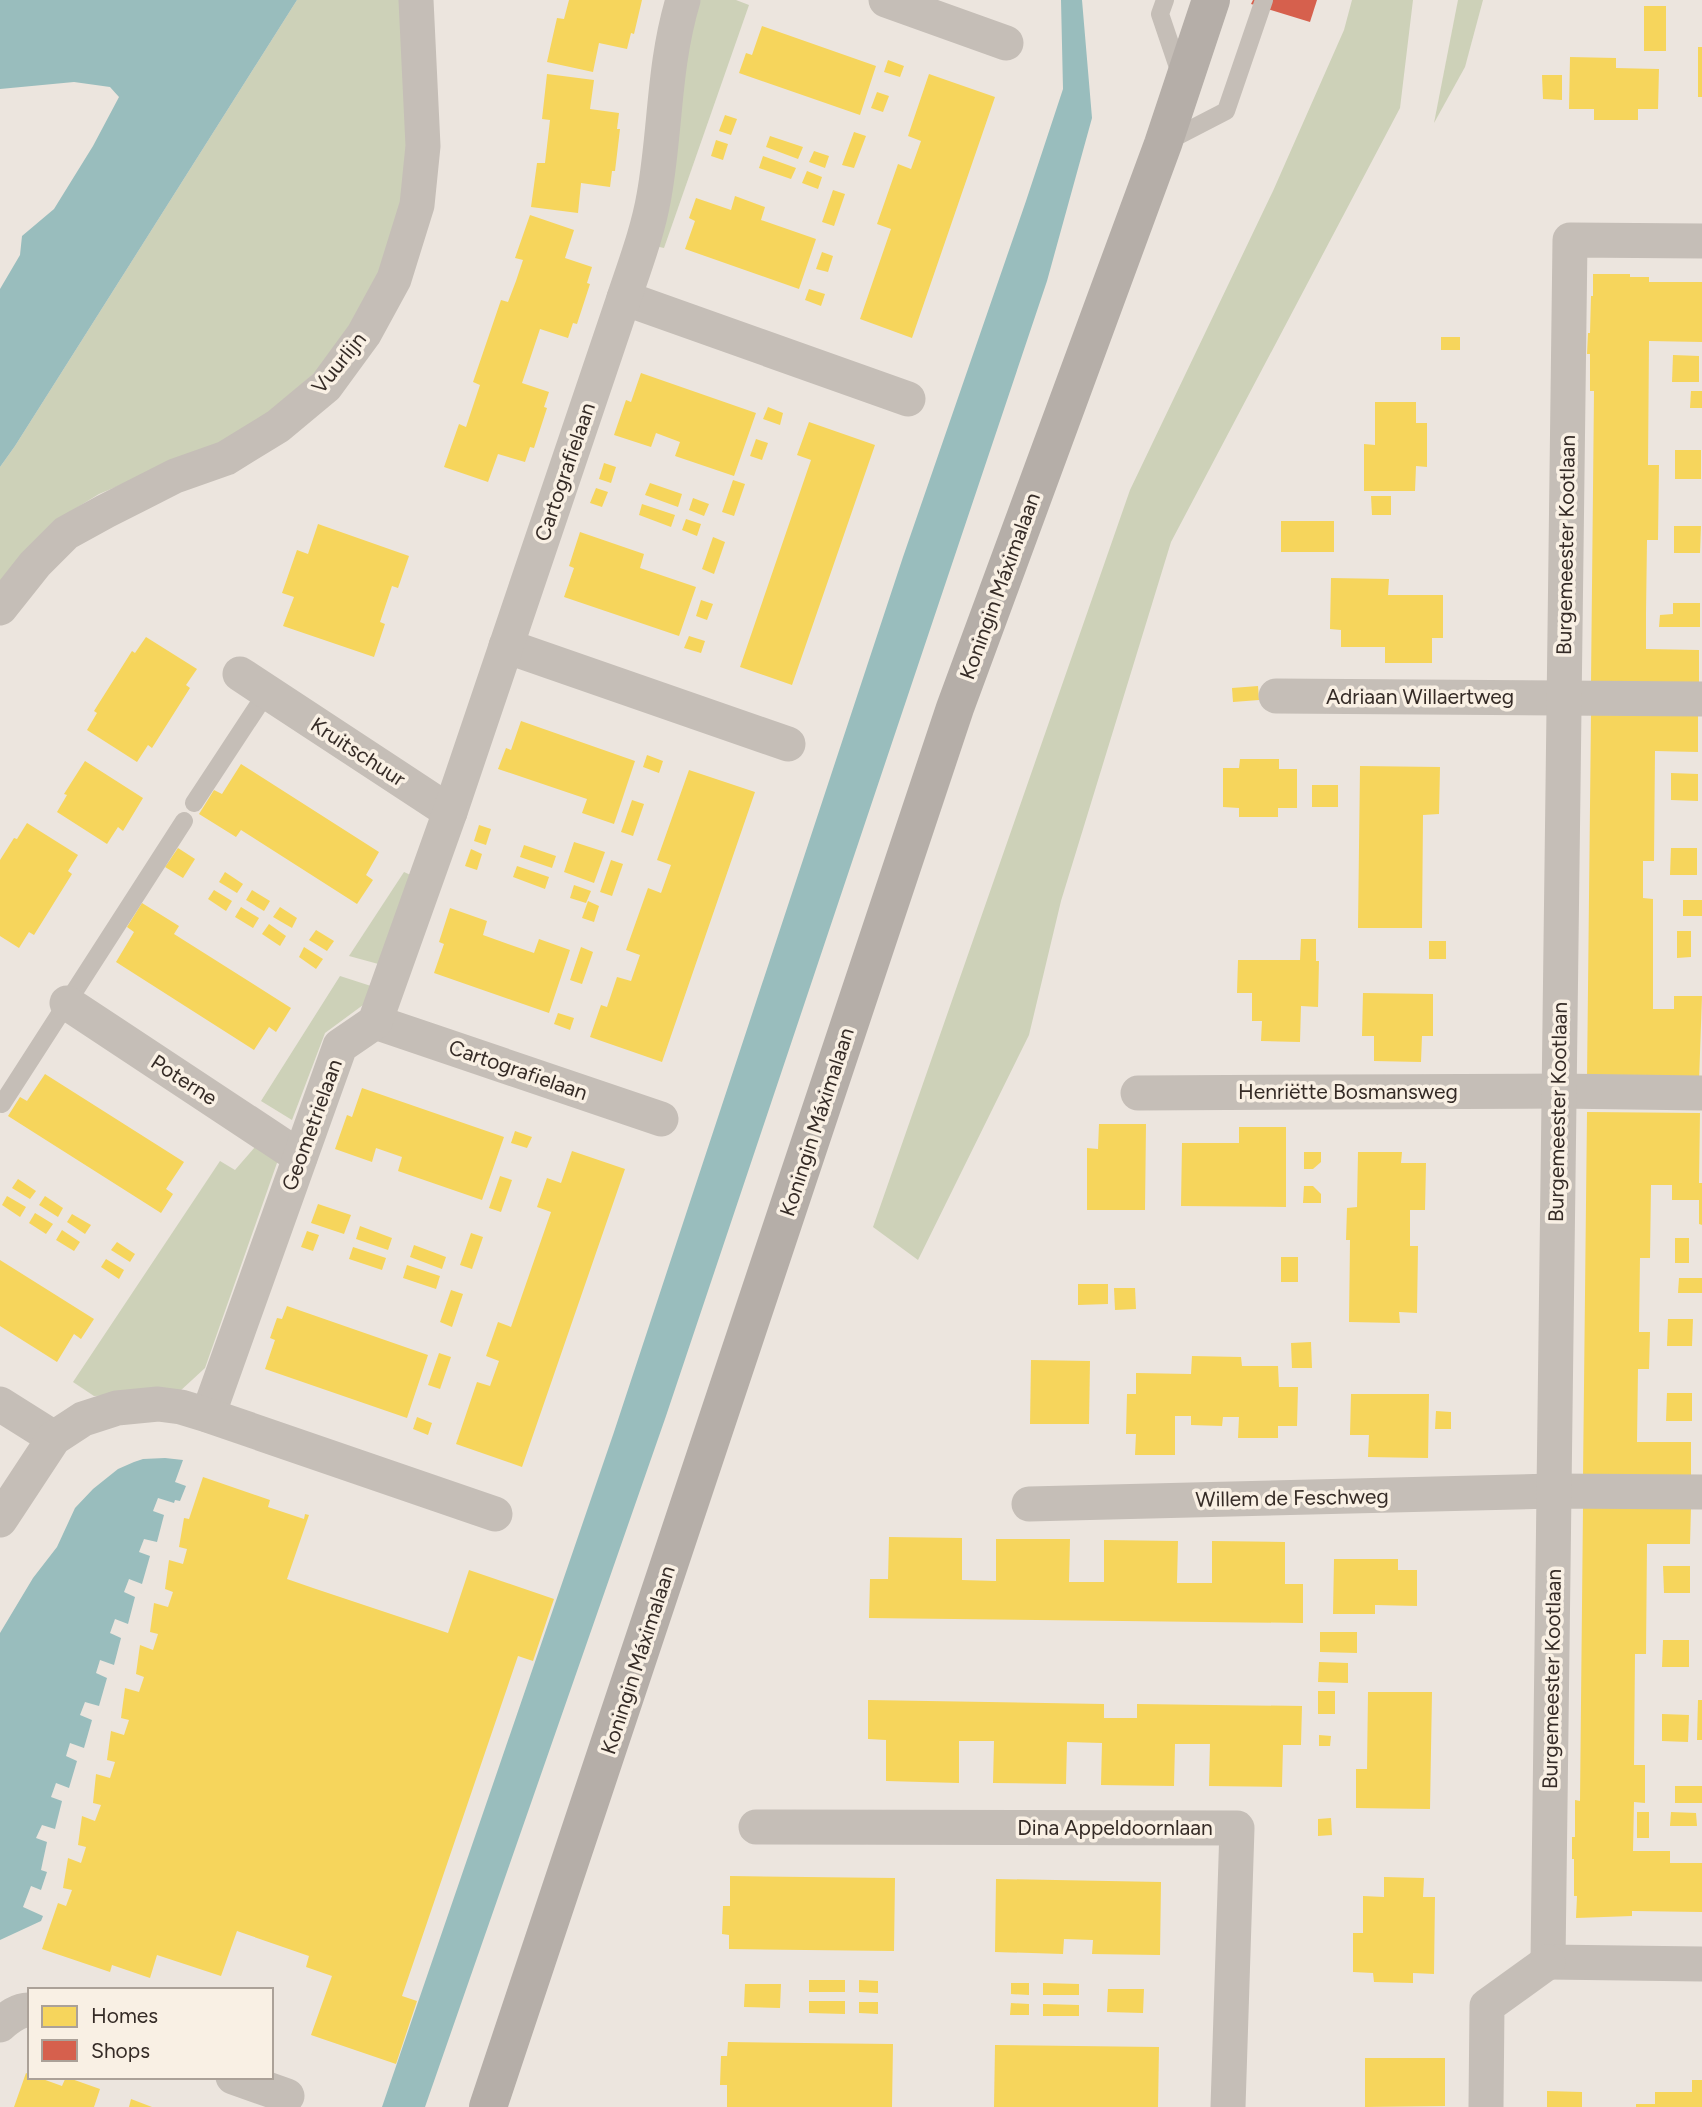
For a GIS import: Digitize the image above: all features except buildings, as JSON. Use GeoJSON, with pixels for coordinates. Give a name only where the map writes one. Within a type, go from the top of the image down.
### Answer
{"type":"FeatureCollection","features":[{"type":"Feature","properties":{"kind":"main road","name":"Koningin Máximalaan"},"geometry":{"type":"LineString","coordinates":[[488,2107],[955,708],[1163,144],[1212,0]]}},
{"type":"Feature","properties":{"kind":"street","name":"Vuurlijn"},"geometry":{"type":"LineString","coordinates":[[0,608],[35,564],[66,533],[176,476],[226,458],[278,426],[326,386],[364,334],[394,279],[417,205],[423,146],[416,0]]}},
{"type":"Feature","properties":{"kind":"street","name":"Cartografielaan"},"geometry":{"type":"LineString","coordinates":[[450,812],[649,220],[668,67],[674,30],[683,0]]}},
{"type":"Feature","properties":{"kind":"street"},"geometry":{"type":"LineString","coordinates":[[886,0],[1006,43]]}},
{"type":"Feature","properties":{"kind":"street","name":"Burgemeester Kootlaan"},"geometry":{"type":"LineString","coordinates":[[1548,1962],[1570,240],[1702,241]]}},
{"type":"Feature","properties":{"kind":"street"},"geometry":{"type":"LineString","coordinates":[[624,298],[908,398]]}},
{"type":"Feature","properties":{"kind":"street"},"geometry":{"type":"LineString","coordinates":[[506,646],[788,744]]}},
{"type":"Feature","properties":{"kind":"street","name":"Kruitschuur"},"geometry":{"type":"LineString","coordinates":[[254,683],[450,812]]}},
{"type":"Feature","properties":{"kind":"street","name":"Adriaan Willaertweg"},"geometry":{"type":"LineString","coordinates":[[1276,696],[1702,699]]}},
{"type":"Feature","properties":{"kind":"street"},"geometry":{"type":"LineString","coordinates":[[375,1022],[450,812]]}},
{"type":"Feature","properties":{"kind":"street","name":"Poterne"},"geometry":{"type":"LineString","coordinates":[[67,1003],[300,1157]]}},
{"type":"Feature","properties":{"kind":"street","name":"Cartografielaan"},"geometry":{"type":"LineString","coordinates":[[375,1022],[661,1119]]}},
{"type":"Feature","properties":{"kind":"street","name":"Geometrielaan"},"geometry":{"type":"LineString","coordinates":[[208,1415],[340,1046],[375,1022]]}},
{"type":"Feature","properties":{"kind":"street","name":"Henriëtte Bosmansweg"},"geometry":{"type":"LineString","coordinates":[[1138,1093],[1702,1093]]}},
{"type":"Feature","properties":{"kind":"street"},"geometry":{"type":"LineString","coordinates":[[0,1404],[54,1438]]}},
{"type":"Feature","properties":{"kind":"street"},"geometry":{"type":"LineString","coordinates":[[0,1520],[54,1438],[83,1419],[117,1408],[158,1404],[208,1415],[495,1514]]}},
{"type":"Feature","properties":{"kind":"street","name":"Willem de Feschweg"},"geometry":{"type":"LineString","coordinates":[[1029,1504],[1554,1492],[1702,1492]]}},
{"type":"Feature","properties":{"kind":"street","name":"Dina Appeldoornlaan"},"geometry":{"type":"LineString","coordinates":[[756,1827],[1237,1828],[1228,2107]]}},
{"type":"Feature","properties":{"kind":"street"},"geometry":{"type":"LineString","coordinates":[[1486,2107],[1487,2006],[1548,1962],[1702,1964]]}},
{"type":"Feature","properties":{"kind":"street"},"geometry":{"type":"LineString","coordinates":[[0,2025],[9,2017],[28,2010]]}},
{"type":"Feature","properties":{"kind":"street"},"geometry":{"type":"LineString","coordinates":[[239,2079],[287,2096]]}},
{"type":"Feature","properties":{"kind":"lane"},"geometry":{"type":"LineString","coordinates":[[1165,0],[1160,14],[1183,83]]}},
{"type":"Feature","properties":{"kind":"lane"},"geometry":{"type":"LineString","coordinates":[[1163,144],[1226,111],[1264,0]]}},
{"type":"Feature","properties":{"kind":"lane","name":"Kruitschuur"},"geometry":{"type":"LineString","coordinates":[[194,803],[254,683]]}},
{"type":"Feature","properties":{"kind":"lane"},"geometry":{"type":"LineString","coordinates":[[2,1104],[184,821]]}},
{"type":"Feature","properties":{"kind":"green space"},"geometry":{"type":"Polygon","coordinates":[[[297,0],[403,0],[406,178],[396,231],[379,274],[354,319],[320,368],[278,405],[242,434],[99,494],[60,518],[0,589],[0,467],[297,0]]]}},
{"type":"Feature","properties":{"kind":"green space"},"geometry":{"type":"Polygon","coordinates":[[[698,0],[736,0],[749,5],[664,248],[655,246],[676,112],[698,0]]]}},
{"type":"Feature","properties":{"kind":"green space"},"geometry":{"type":"Polygon","coordinates":[[[1352,0],[1413,0],[1400,108],[1171,542],[1061,901],[1029,1035],[918,1260],[873,1227],[1130,490],[1273,191],[1344,30],[1352,0]]]}},
{"type":"Feature","properties":{"kind":"green space"},"geometry":{"type":"Polygon","coordinates":[[[1458,0],[1483,0],[1465,67],[1434,123],[1458,0]]]}},
{"type":"Feature","properties":{"kind":"green space"},"geometry":{"type":"Polygon","coordinates":[[[404,872],[415,877],[382,965],[349,956],[404,872]]]}},
{"type":"Feature","properties":{"kind":"green space"},"geometry":{"type":"Polygon","coordinates":[[[340,976],[371,986],[363,1005],[325,1033],[292,1120],[261,1101],[340,976]]]}},
{"type":"Feature","properties":{"kind":"green space"},"geometry":{"type":"Polygon","coordinates":[[[255,1147],[278,1160],[205,1368],[179,1392],[94,1396],[73,1382],[220,1161],[235,1170],[255,1147]]]}},
{"type":"Feature","properties":{"kind":"water"},"geometry":{"type":"Polygon","coordinates":[[[0,0],[297,0],[0,467],[0,289],[20,255],[22,236],[54,209],[93,146],[119,97],[110,87],[74,82],[0,89],[0,0]]]}},
{"type":"Feature","properties":{"kind":"water"},"geometry":{"type":"Polygon","coordinates":[[[1061,0],[1082,0],[1092,118],[1047,281],[666,1416],[425,2107],[382,2107],[614,1432],[903,557],[1063,89],[1061,0]]]}},
{"type":"Feature","properties":{"kind":"water"},"geometry":{"type":"Polygon","coordinates":[[[143,1459],[183,1460],[175,1482],[186,1486],[180,1501],[175,1500],[174,1503],[158,1498],[153,1511],[164,1515],[157,1542],[144,1539],[139,1552],[150,1556],[142,1584],[129,1579],[124,1592],[135,1597],[128,1624],[115,1619],[110,1633],[121,1638],[114,1665],[100,1660],[96,1673],[107,1678],[99,1706],[85,1702],[80,1715],[92,1720],[84,1748],[70,1743],[66,1756],[77,1761],[69,1788],[56,1783],[51,1797],[62,1801],[55,1829],[42,1825],[36,1838],[47,1842],[41,1870],[47,1872],[41,1890],[31,1886],[23,1907],[43,1916],[41,1921],[0,1940],[0,1633],[33,1578],[57,1547],[75,1508],[118,1469],[143,1459]]]}}]}
